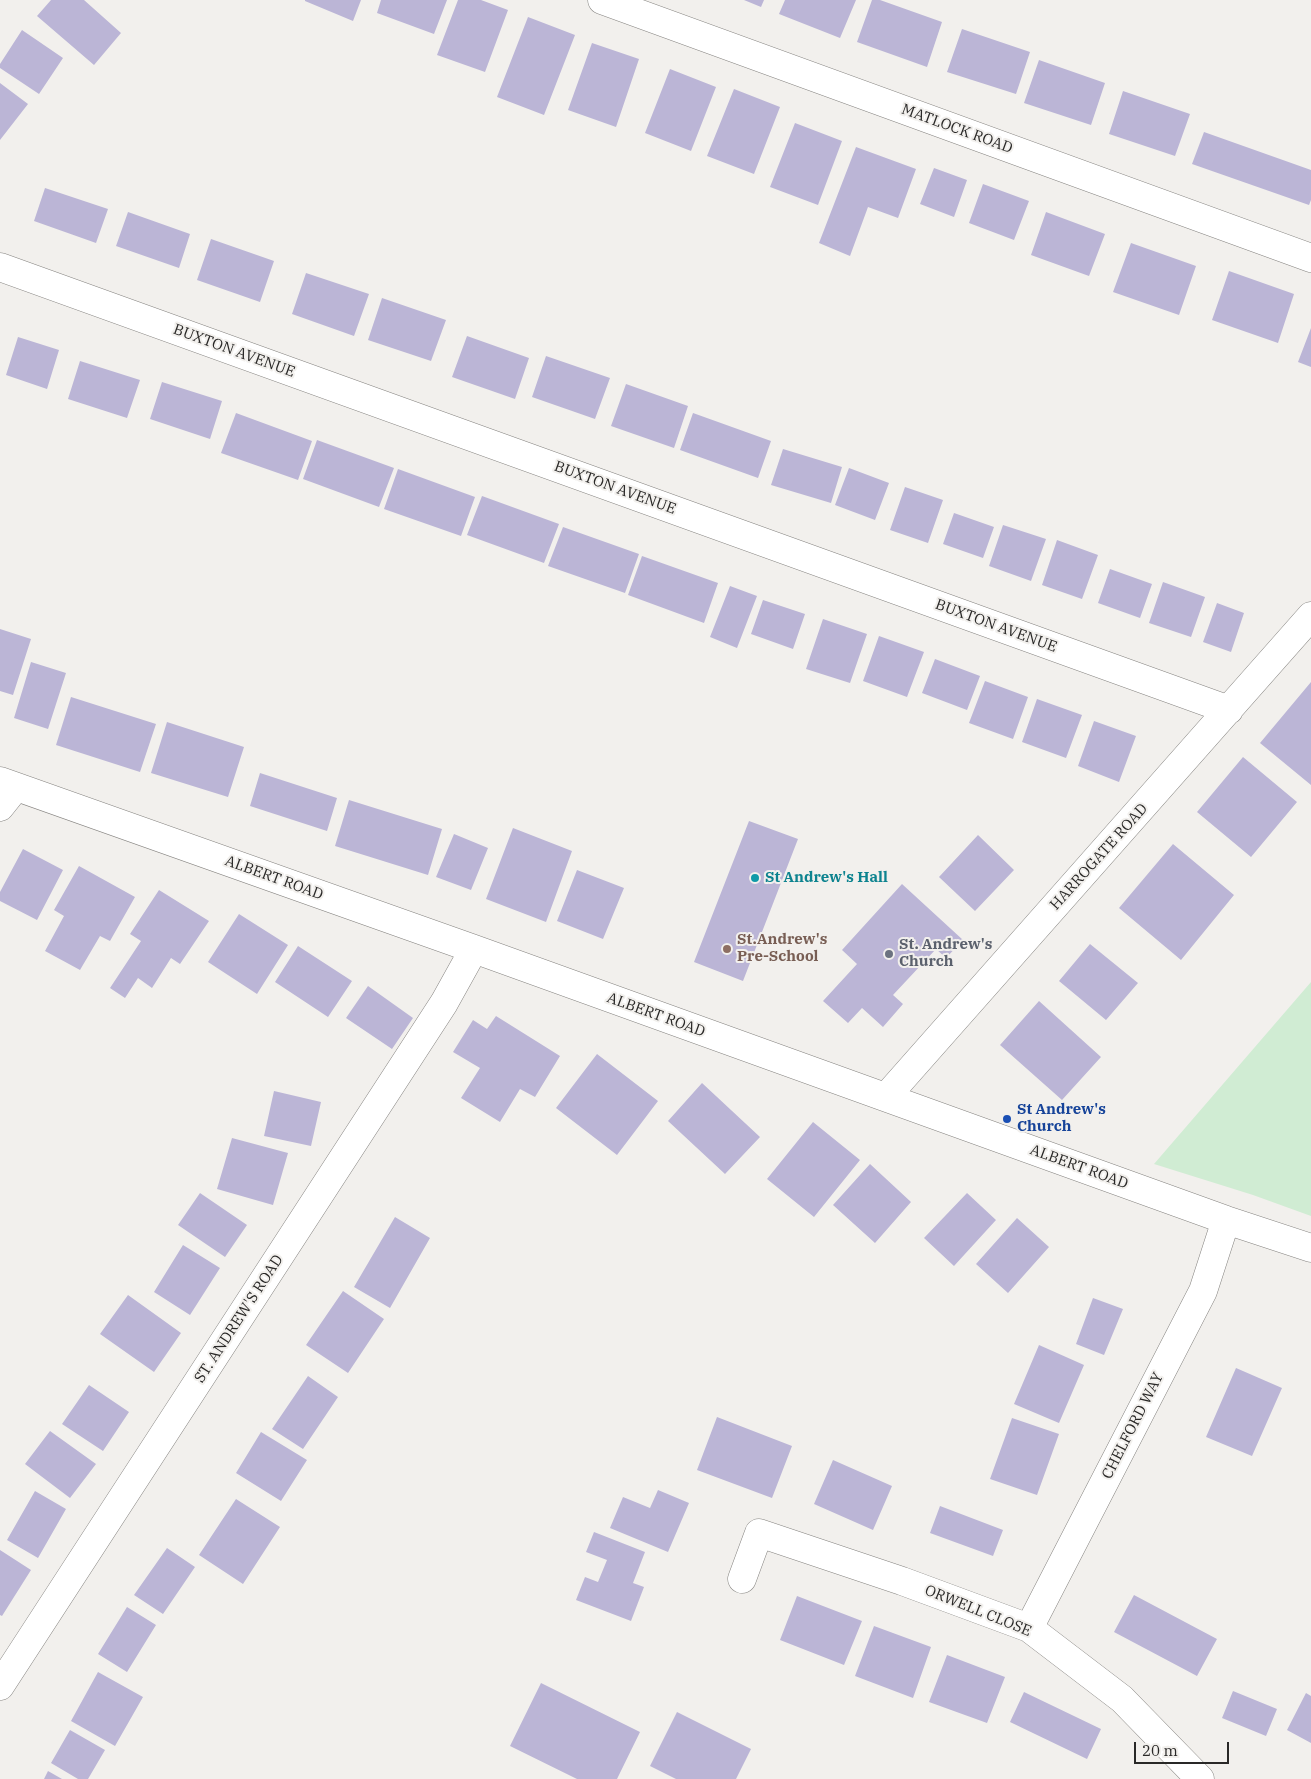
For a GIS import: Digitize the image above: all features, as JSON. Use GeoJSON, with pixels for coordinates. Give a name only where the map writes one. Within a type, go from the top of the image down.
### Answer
{"type":"FeatureCollection","features":[{"type":"Feature","properties":{"kind":"street","name":"MATLOCK ROAD"},"geometry":{"type":"LineString","coordinates":[[602,0],[1311,258]]}},
{"type":"Feature","properties":{"kind":"street","name":"BUXTON AVENUE"},"geometry":{"type":"LineString","coordinates":[[0,267],[1229,710]]}},
{"type":"Feature","properties":{"kind":"street","name":"HARROGATE ROAD"},"geometry":{"type":"LineString","coordinates":[[886,1097],[1311,616]]}},
{"type":"Feature","properties":{"kind":"street","name":"ALBERT ROAD"},"geometry":{"type":"LineString","coordinates":[[5,792],[474,949],[1226,1220],[1311,1248]]}},
{"type":"Feature","properties":{"kind":"street","name":"ST. ANDREW'S ROAD"},"geometry":{"type":"LineString","coordinates":[[0,1686],[444,1003],[474,949]]}},
{"type":"Feature","properties":{"kind":"street","name":"CHELFORD WAY"},"geometry":{"type":"LineString","coordinates":[[1029,1628],[1203,1290],[1226,1220]]}},
{"type":"Feature","properties":{"kind":"street","name":"ORWELL CLOSE"},"geometry":{"type":"LineString","coordinates":[[742,1579],[759,1532],[902,1581],[1029,1628],[1122,1699],[1200,1779]]}},
{"type":"Feature","properties":{"kind":"green space"},"geometry":{"type":"Polygon","coordinates":[[[1311,982],[1311,1216],[1253,1195],[1154,1164],[1311,982]]]}},
{"type":"Feature","properties":{"kind":"building"},"geometry":{"type":"Polygon","coordinates":[[[51,0],[84,0],[121,33],[94,65],[37,16],[51,0]]]}},
{"type":"Feature","properties":{"kind":"building"},"geometry":{"type":"Polygon","coordinates":[[[305,0],[361,0],[353,21],[305,0]]]}},
{"type":"Feature","properties":{"kind":"building"},"geometry":{"type":"Polygon","coordinates":[[[381,0],[447,0],[434,34],[377,13],[381,0]]]}},
{"type":"Feature","properties":{"kind":"building"},"geometry":{"type":"Polygon","coordinates":[[[458,0],[481,0],[508,10],[485,72],[437,55],[458,0]]]}},
{"type":"Feature","properties":{"kind":"building"},"geometry":{"type":"Polygon","coordinates":[[[744,0],[764,0],[761,7],[744,0]]]}},
{"type":"Feature","properties":{"kind":"building"},"geometry":{"type":"Polygon","coordinates":[[[785,0],[856,0],[840,38],[779,14],[785,0]]]}},
{"type":"Feature","properties":{"kind":"building"},"geometry":{"type":"Polygon","coordinates":[[[872,0],[880,0],[942,22],[927,67],[857,42],[872,0]]]}},
{"type":"Feature","properties":{"kind":"building"},"geometry":{"type":"Polygon","coordinates":[[[528,17],[575,35],[544,115],[497,97],[528,17]]]}},
{"type":"Feature","properties":{"kind":"building"},"geometry":{"type":"Polygon","coordinates":[[[962,29],[1030,52],[1016,94],[947,72],[962,29]]]}},
{"type":"Feature","properties":{"kind":"building"},"geometry":{"type":"Polygon","coordinates":[[[22,30],[63,58],[39,94],[0,68],[0,64],[22,30]]]}},
{"type":"Feature","properties":{"kind":"building"},"geometry":{"type":"Polygon","coordinates":[[[592,43],[639,59],[616,127],[568,110],[592,43]]]}},
{"type":"Feature","properties":{"kind":"building"},"geometry":{"type":"Polygon","coordinates":[[[1039,60],[1105,83],[1091,125],[1024,103],[1039,60]]]}},
{"type":"Feature","properties":{"kind":"building"},"geometry":{"type":"Polygon","coordinates":[[[670,69],[716,87],[691,151],[645,133],[670,69]]]}},
{"type":"Feature","properties":{"kind":"building"},"geometry":{"type":"Polygon","coordinates":[[[0,83],[28,104],[0,140],[0,83]]]}},
{"type":"Feature","properties":{"kind":"building"},"geometry":{"type":"Polygon","coordinates":[[[734,89],[780,107],[754,174],[707,156],[734,89]]]}},
{"type":"Feature","properties":{"kind":"building"},"geometry":{"type":"Polygon","coordinates":[[[1123,91],[1190,114],[1175,156],[1109,134],[1123,91]]]}},
{"type":"Feature","properties":{"kind":"building"},"geometry":{"type":"Polygon","coordinates":[[[795,123],[842,141],[818,205],[770,187],[795,123]]]}},
{"type":"Feature","properties":{"kind":"building"},"geometry":{"type":"Polygon","coordinates":[[[1204,132],[1311,170],[1311,200],[1309,205],[1192,164],[1204,132]]]}},
{"type":"Feature","properties":{"kind":"building"},"geometry":{"type":"Polygon","coordinates":[[[856,147],[916,169],[898,218],[868,207],[850,256],[819,243],[856,147]]]}},
{"type":"Feature","properties":{"kind":"building"},"geometry":{"type":"Polygon","coordinates":[[[934,168],[967,180],[954,217],[920,204],[934,168]]]}},
{"type":"Feature","properties":{"kind":"building"},"geometry":{"type":"Polygon","coordinates":[[[983,184],[1029,201],[1014,240],[969,223],[983,184]]]}},
{"type":"Feature","properties":{"kind":"building"},"geometry":{"type":"Polygon","coordinates":[[[45,188],[108,209],[96,243],[34,221],[45,188]]]}},
{"type":"Feature","properties":{"kind":"building"},"geometry":{"type":"Polygon","coordinates":[[[128,212],[190,234],[179,268],[116,246],[128,212]]]}},
{"type":"Feature","properties":{"kind":"building"},"geometry":{"type":"Polygon","coordinates":[[[1046,212],[1105,234],[1089,276],[1031,255],[1046,212]]]}},
{"type":"Feature","properties":{"kind":"building"},"geometry":{"type":"Polygon","coordinates":[[[211,239],[274,261],[260,302],[197,280],[211,239]]]}},
{"type":"Feature","properties":{"kind":"building"},"geometry":{"type":"Polygon","coordinates":[[[1131,243],[1196,266],[1179,315],[1113,292],[1131,243]]]}},
{"type":"Feature","properties":{"kind":"building"},"geometry":{"type":"Polygon","coordinates":[[[1229,271],[1294,294],[1278,343],[1212,320],[1229,271]]]}},
{"type":"Feature","properties":{"kind":"building"},"geometry":{"type":"Polygon","coordinates":[[[306,273],[369,294],[354,336],[292,314],[306,273]]]}},
{"type":"Feature","properties":{"kind":"building"},"geometry":{"type":"Polygon","coordinates":[[[382,298],[446,320],[431,361],[368,340],[382,298]]]}},
{"type":"Feature","properties":{"kind":"building"},"geometry":{"type":"Polygon","coordinates":[[[1311,328],[1311,367],[1298,362],[1311,328]]]}},
{"type":"Feature","properties":{"kind":"building"},"geometry":{"type":"Polygon","coordinates":[[[467,336],[529,358],[515,399],[452,377],[467,336]]]}},
{"type":"Feature","properties":{"kind":"building"},"geometry":{"type":"Polygon","coordinates":[[[18,337],[59,350],[47,389],[6,375],[18,337]]]}},
{"type":"Feature","properties":{"kind":"building"},"geometry":{"type":"Polygon","coordinates":[[[546,356],[610,378],[595,419],[532,397],[546,356]]]}},
{"type":"Feature","properties":{"kind":"building"},"geometry":{"type":"Polygon","coordinates":[[[80,361],[140,380],[127,418],[68,399],[80,361]]]}},
{"type":"Feature","properties":{"kind":"building"},"geometry":{"type":"Polygon","coordinates":[[[162,382],[222,401],[210,439],[150,419],[162,382]]]}},
{"type":"Feature","properties":{"kind":"building"},"geometry":{"type":"Polygon","coordinates":[[[626,384],[688,406],[674,448],[611,426],[626,384]]]}},
{"type":"Feature","properties":{"kind":"building"},"geometry":{"type":"Polygon","coordinates":[[[236,413],[312,441],[298,480],[221,453],[236,413]]]}},
{"type":"Feature","properties":{"kind":"building"},"geometry":{"type":"Polygon","coordinates":[[[693,413],[771,441],[758,478],[680,450],[693,413]]]}},
{"type":"Feature","properties":{"kind":"building"},"geometry":{"type":"Polygon","coordinates":[[[317,440],[394,468],[379,507],[303,479],[317,440]]]}},
{"type":"Feature","properties":{"kind":"building"},"geometry":{"type":"Polygon","coordinates":[[[783,449],[842,467],[831,503],[771,485],[783,449]]]}},
{"type":"Feature","properties":{"kind":"building"},"geometry":{"type":"Polygon","coordinates":[[[849,468],[889,483],[875,520],[835,505],[849,468]]]}},
{"type":"Feature","properties":{"kind":"building"},"geometry":{"type":"Polygon","coordinates":[[[398,469],[475,497],[461,536],[384,509],[398,469]]]}},
{"type":"Feature","properties":{"kind":"building"},"geometry":{"type":"Polygon","coordinates":[[[905,487],[943,500],[928,543],[890,530],[905,487]]]}},
{"type":"Feature","properties":{"kind":"building"},"geometry":{"type":"Polygon","coordinates":[[[482,496],[559,524],[544,563],[467,535],[482,496]]]}},
{"type":"Feature","properties":{"kind":"building"},"geometry":{"type":"Polygon","coordinates":[[[954,513],[994,527],[983,558],[943,544],[954,513]]]}},
{"type":"Feature","properties":{"kind":"building"},"geometry":{"type":"Polygon","coordinates":[[[1003,525],[1046,539],[1031,581],[989,566],[1003,525]]]}},
{"type":"Feature","properties":{"kind":"building"},"geometry":{"type":"Polygon","coordinates":[[[563,527],[639,554],[625,593],[548,566],[563,527]]]}},
{"type":"Feature","properties":{"kind":"building"},"geometry":{"type":"Polygon","coordinates":[[[1057,540],[1098,555],[1082,599],[1042,585],[1057,540]]]}},
{"type":"Feature","properties":{"kind":"building"},"geometry":{"type":"Polygon","coordinates":[[[642,556],[718,583],[704,623],[628,595],[642,556]]]}},
{"type":"Feature","properties":{"kind":"building"},"geometry":{"type":"Polygon","coordinates":[[[1110,569],[1152,584],[1140,618],[1098,603],[1110,569]]]}},
{"type":"Feature","properties":{"kind":"building"},"geometry":{"type":"Polygon","coordinates":[[[1163,582],[1205,597],[1191,637],[1149,623],[1163,582]]]}},
{"type":"Feature","properties":{"kind":"building"},"geometry":{"type":"Polygon","coordinates":[[[730,586],[757,596],[737,648],[710,637],[730,586]]]}},
{"type":"Feature","properties":{"kind":"building"},"geometry":{"type":"Polygon","coordinates":[[[763,600],[805,614],[793,649],[751,634],[763,600]]]}},
{"type":"Feature","properties":{"kind":"building"},"geometry":{"type":"Polygon","coordinates":[[[1217,603],[1244,613],[1231,652],[1203,642],[1217,603]]]}},
{"type":"Feature","properties":{"kind":"building"},"geometry":{"type":"Polygon","coordinates":[[[823,619],[867,634],[850,683],[806,669],[823,619]]]}},
{"type":"Feature","properties":{"kind":"building"},"geometry":{"type":"Polygon","coordinates":[[[0,629],[31,639],[13,695],[0,691],[0,629]]]}},
{"type":"Feature","properties":{"kind":"building"},"geometry":{"type":"Polygon","coordinates":[[[879,636],[924,652],[907,697],[863,681],[879,636]]]}},
{"type":"Feature","properties":{"kind":"building"},"geometry":{"type":"Polygon","coordinates":[[[935,659],[980,676],[967,710],[922,693],[935,659]]]}},
{"type":"Feature","properties":{"kind":"building"},"geometry":{"type":"Polygon","coordinates":[[[31,662],[66,673],[48,729],[14,718],[31,662]]]}},
{"type":"Feature","properties":{"kind":"building"},"geometry":{"type":"Polygon","coordinates":[[[985,681],[1028,697],[1013,739],[969,723],[985,681]]]}},
{"type":"Feature","properties":{"kind":"building"},"geometry":{"type":"Polygon","coordinates":[[[1311,682],[1311,785],[1260,743],[1311,682]]]}},
{"type":"Feature","properties":{"kind":"building"},"geometry":{"type":"Polygon","coordinates":[[[71,697],[156,724],[140,772],[56,745],[71,697]]]}},
{"type":"Feature","properties":{"kind":"building"},"geometry":{"type":"Polygon","coordinates":[[[1037,699],[1082,715],[1066,758],[1022,742],[1037,699]]]}},
{"type":"Feature","properties":{"kind":"building"},"geometry":{"type":"Polygon","coordinates":[[[1094,721],[1136,736],[1119,782],[1078,766],[1094,721]]]}},
{"type":"Feature","properties":{"kind":"building"},"geometry":{"type":"Polygon","coordinates":[[[167,722],[244,747],[228,797],[151,773],[167,722]]]}},
{"type":"Feature","properties":{"kind":"building"},"geometry":{"type":"Polygon","coordinates":[[[1243,757],[1297,802],[1251,857],[1197,812],[1243,757]]]}},
{"type":"Feature","properties":{"kind":"building"},"geometry":{"type":"Polygon","coordinates":[[[260,773],[337,798],[327,831],[250,806],[260,773]]]}},
{"type":"Feature","properties":{"kind":"building"},"geometry":{"type":"Polygon","coordinates":[[[349,800],[442,829],[428,875],[335,846],[349,800]]]}},
{"type":"Feature","properties":{"kind":"building","name":"St Andrew's Hall"},"geometry":{"type":"Polygon","coordinates":[[[749,821],[798,839],[743,981],[694,962],[749,821]]]}},
{"type":"Feature","properties":{"kind":"building"},"geometry":{"type":"Polygon","coordinates":[[[513,828],[572,851],[546,922],[486,899],[513,828]]]}},
{"type":"Feature","properties":{"kind":"building"},"geometry":{"type":"Polygon","coordinates":[[[454,834],[488,848],[471,890],[436,877],[454,834]]]}},
{"type":"Feature","properties":{"kind":"building"},"geometry":{"type":"Polygon","coordinates":[[[978,835],[1014,870],[975,911],[939,877],[978,835]]]}},
{"type":"Feature","properties":{"kind":"building"},"geometry":{"type":"Polygon","coordinates":[[[1173,844],[1234,895],[1181,960],[1119,908],[1173,844]]]}},
{"type":"Feature","properties":{"kind":"building"},"geometry":{"type":"Polygon","coordinates":[[[23,849],[63,870],[37,920],[0,901],[0,892],[23,849]]]}},
{"type":"Feature","properties":{"kind":"building"},"geometry":{"type":"Polygon","coordinates":[[[79,866],[135,897],[110,941],[100,936],[80,970],[45,951],[64,916],[54,910],[79,866]]]}},
{"type":"Feature","properties":{"kind":"building"},"geometry":{"type":"Polygon","coordinates":[[[577,870],[624,888],[603,939],[557,921],[577,870]]]}},
{"type":"Feature","properties":{"kind":"building","name":"St. Andrew's Church"},"geometry":{"type":"Polygon","coordinates":[[[902,884],[963,940],[946,958],[936,949],[893,995],[903,1004],[883,1027],[862,1008],[848,1023],[823,1001],[857,964],[842,950],[902,884]]]}},
{"type":"Feature","properties":{"kind":"building"},"geometry":{"type":"Polygon","coordinates":[[[159,890],[209,921],[180,964],[171,958],[152,988],[138,978],[125,998],[110,988],[141,941],[130,934],[159,890]]]}},
{"type":"Feature","properties":{"kind":"building"},"geometry":{"type":"Polygon","coordinates":[[[239,914],[288,945],[257,994],[208,962],[239,914]]]}},
{"type":"Feature","properties":{"kind":"building"},"geometry":{"type":"Polygon","coordinates":[[[1090,944],[1138,983],[1106,1020],[1059,981],[1090,944]]]}},
{"type":"Feature","properties":{"kind":"building"},"geometry":{"type":"Polygon","coordinates":[[[298,946],[352,981],[328,1017],[275,982],[298,946]]]}},
{"type":"Feature","properties":{"kind":"building"},"geometry":{"type":"Polygon","coordinates":[[[368,986],[413,1018],[392,1049],[346,1018],[368,986]]]}},
{"type":"Feature","properties":{"kind":"building"},"geometry":{"type":"Polygon","coordinates":[[[1039,1001],[1101,1057],[1062,1100],[1000,1045],[1039,1001]]]}},
{"type":"Feature","properties":{"kind":"building"},"geometry":{"type":"Polygon","coordinates":[[[496,1016],[560,1056],[535,1097],[520,1089],[500,1122],[461,1098],[480,1068],[453,1052],[473,1020],[487,1029],[496,1016]]]}},
{"type":"Feature","properties":{"kind":"building"},"geometry":{"type":"Polygon","coordinates":[[[597,1054],[658,1101],[617,1155],[556,1108],[597,1054]]]}},
{"type":"Feature","properties":{"kind":"building"},"geometry":{"type":"Polygon","coordinates":[[[702,1083],[760,1137],[725,1174],[668,1121],[702,1083]]]}},
{"type":"Feature","properties":{"kind":"building"},"geometry":{"type":"Polygon","coordinates":[[[274,1091],[321,1102],[311,1146],[264,1136],[274,1091]]]}},
{"type":"Feature","properties":{"kind":"building"},"geometry":{"type":"Polygon","coordinates":[[[813,1122],[860,1160],[814,1217],[767,1179],[813,1122]]]}},
{"type":"Feature","properties":{"kind":"building"},"geometry":{"type":"Polygon","coordinates":[[[232,1138],[288,1153],[273,1205],[217,1189],[232,1138]]]}},
{"type":"Feature","properties":{"kind":"building"},"geometry":{"type":"Polygon","coordinates":[[[870,1164],[911,1202],[875,1243],[833,1205],[870,1164]]]}},
{"type":"Feature","properties":{"kind":"building"},"geometry":{"type":"Polygon","coordinates":[[[200,1193],[247,1225],[225,1257],[178,1225],[200,1193]]]}},
{"type":"Feature","properties":{"kind":"building"},"geometry":{"type":"Polygon","coordinates":[[[967,1193],[996,1220],[954,1266],[924,1238],[967,1193]]]}},
{"type":"Feature","properties":{"kind":"building"},"geometry":{"type":"Polygon","coordinates":[[[395,1217],[430,1238],[390,1308],[354,1287],[395,1217]]]}},
{"type":"Feature","properties":{"kind":"building"},"geometry":{"type":"Polygon","coordinates":[[[1017,1218],[1049,1247],[1008,1293],[976,1264],[1017,1218]]]}},
{"type":"Feature","properties":{"kind":"building"},"geometry":{"type":"Polygon","coordinates":[[[183,1245],[220,1268],[190,1315],[154,1292],[183,1245]]]}},
{"type":"Feature","properties":{"kind":"building"},"geometry":{"type":"Polygon","coordinates":[[[343,1291],[384,1319],[348,1373],[306,1345],[343,1291]]]}},
{"type":"Feature","properties":{"kind":"building"},"geometry":{"type":"Polygon","coordinates":[[[128,1295],[181,1333],[154,1372],[100,1334],[128,1295]]]}},
{"type":"Feature","properties":{"kind":"building"},"geometry":{"type":"Polygon","coordinates":[[[1093,1298],[1123,1309],[1104,1355],[1076,1344],[1093,1298]]]}},
{"type":"Feature","properties":{"kind":"building"},"geometry":{"type":"Polygon","coordinates":[[[1039,1345],[1084,1365],[1059,1423],[1014,1404],[1039,1345]]]}},
{"type":"Feature","properties":{"kind":"building"},"geometry":{"type":"Polygon","coordinates":[[[1236,1368],[1282,1388],[1252,1456],[1206,1437],[1236,1368]]]}},
{"type":"Feature","properties":{"kind":"building"},"geometry":{"type":"Polygon","coordinates":[[[308,1376],[338,1397],[303,1449],[272,1429],[308,1376]]]}},
{"type":"Feature","properties":{"kind":"building"},"geometry":{"type":"Polygon","coordinates":[[[89,1385],[129,1412],[103,1451],[62,1424],[89,1385]]]}},
{"type":"Feature","properties":{"kind":"building"},"geometry":{"type":"Polygon","coordinates":[[[717,1417],[792,1446],[772,1498],[697,1470],[717,1417]]]}},
{"type":"Feature","properties":{"kind":"building"},"geometry":{"type":"Polygon","coordinates":[[[1012,1418],[1059,1434],[1037,1495],[990,1479],[1012,1418]]]}},
{"type":"Feature","properties":{"kind":"building"},"geometry":{"type":"Polygon","coordinates":[[[50,1431],[96,1464],[70,1498],[25,1464],[50,1431]]]}},
{"type":"Feature","properties":{"kind":"building"},"geometry":{"type":"Polygon","coordinates":[[[261,1432],[307,1460],[281,1501],[236,1473],[261,1432]]]}},
{"type":"Feature","properties":{"kind":"building"},"geometry":{"type":"Polygon","coordinates":[[[833,1460],[892,1486],[873,1530],[814,1504],[833,1460]]]}},
{"type":"Feature","properties":{"kind":"building"},"geometry":{"type":"Polygon","coordinates":[[[658,1490],[689,1503],[668,1552],[610,1528],[623,1497],[650,1508],[658,1490]]]}},
{"type":"Feature","properties":{"kind":"building"},"geometry":{"type":"Polygon","coordinates":[[[35,1491],[66,1509],[38,1558],[7,1540],[35,1491]]]}},
{"type":"Feature","properties":{"kind":"building"},"geometry":{"type":"Polygon","coordinates":[[[236,1499],[280,1527],[243,1584],[199,1555],[236,1499]]]}},
{"type":"Feature","properties":{"kind":"building"},"geometry":{"type":"Polygon","coordinates":[[[940,1506],[1003,1530],[993,1556],[930,1533],[940,1506]]]}},
{"type":"Feature","properties":{"kind":"building"},"geometry":{"type":"Polygon","coordinates":[[[594,1532],[645,1552],[633,1583],[644,1587],[631,1621],[576,1600],[585,1577],[598,1582],[607,1560],[586,1552],[594,1532]]]}},
{"type":"Feature","properties":{"kind":"building"},"geometry":{"type":"Polygon","coordinates":[[[167,1548],[195,1567],[163,1614],[134,1595],[167,1548]]]}},
{"type":"Feature","properties":{"kind":"building"},"geometry":{"type":"Polygon","coordinates":[[[0,1550],[31,1570],[2,1616],[0,1615],[0,1550]]]}},
{"type":"Feature","properties":{"kind":"building"},"geometry":{"type":"Polygon","coordinates":[[[1134,1595],[1217,1639],[1197,1676],[1114,1632],[1134,1595]]]}},
{"type":"Feature","properties":{"kind":"building"},"geometry":{"type":"Polygon","coordinates":[[[797,1596],[862,1621],[844,1665],[780,1640],[797,1596]]]}},
{"type":"Feature","properties":{"kind":"building"},"geometry":{"type":"Polygon","coordinates":[[[127,1607],[156,1625],[127,1672],[98,1654],[127,1607]]]}},
{"type":"Feature","properties":{"kind":"building"},"geometry":{"type":"Polygon","coordinates":[[[874,1626],[931,1647],[913,1698],[855,1676],[874,1626]]]}},
{"type":"Feature","properties":{"kind":"building"},"geometry":{"type":"Polygon","coordinates":[[[947,1655],[1005,1677],[987,1723],[929,1702],[947,1655]]]}},
{"type":"Feature","properties":{"kind":"building"},"geometry":{"type":"Polygon","coordinates":[[[98,1672],[143,1697],[115,1746],[71,1721],[98,1672]]]}},
{"type":"Feature","properties":{"kind":"building"},"geometry":{"type":"Polygon","coordinates":[[[541,1683],[640,1732],[617,1779],[577,1779],[510,1746],[541,1683]]]}},
{"type":"Feature","properties":{"kind":"building"},"geometry":{"type":"Polygon","coordinates":[[[1233,1691],[1277,1709],[1266,1736],[1222,1718],[1233,1691]]]}},
{"type":"Feature","properties":{"kind":"building"},"geometry":{"type":"Polygon","coordinates":[[[1024,1692],[1101,1729],[1087,1759],[1010,1722],[1024,1692]]]}},
{"type":"Feature","properties":{"kind":"building"},"geometry":{"type":"Polygon","coordinates":[[[1306,1693],[1311,1696],[1311,1743],[1287,1730],[1306,1693]]]}},
{"type":"Feature","properties":{"kind":"building"},"geometry":{"type":"Polygon","coordinates":[[[677,1712],[751,1749],[736,1779],[676,1779],[650,1766],[677,1712]]]}},
{"type":"Feature","properties":{"kind":"building"},"geometry":{"type":"Polygon","coordinates":[[[70,1730],[105,1750],[88,1779],[78,1779],[51,1763],[70,1730]]]}},
{"type":"Feature","properties":{"kind":"building"},"geometry":{"type":"Polygon","coordinates":[[[48,1771],[62,1779],[44,1779],[48,1771]]]}},
{"type":"Feature","properties":{"kind":"place","name":"St Andrew's Hall"},"geometry":{"type":"Point","coordinates":[755,878]}},
{"type":"Feature","properties":{"kind":"place","name":"St.Andrew's Pre-School"},"geometry":{"type":"Point","coordinates":[727,949]}},
{"type":"Feature","properties":{"kind":"place","name":"St. Andrew's Church"},"geometry":{"type":"Point","coordinates":[889,954]}},
{"type":"Feature","properties":{"kind":"place","name":"St Andrew's Church"},"geometry":{"type":"Point","coordinates":[1007,1119]}}]}
